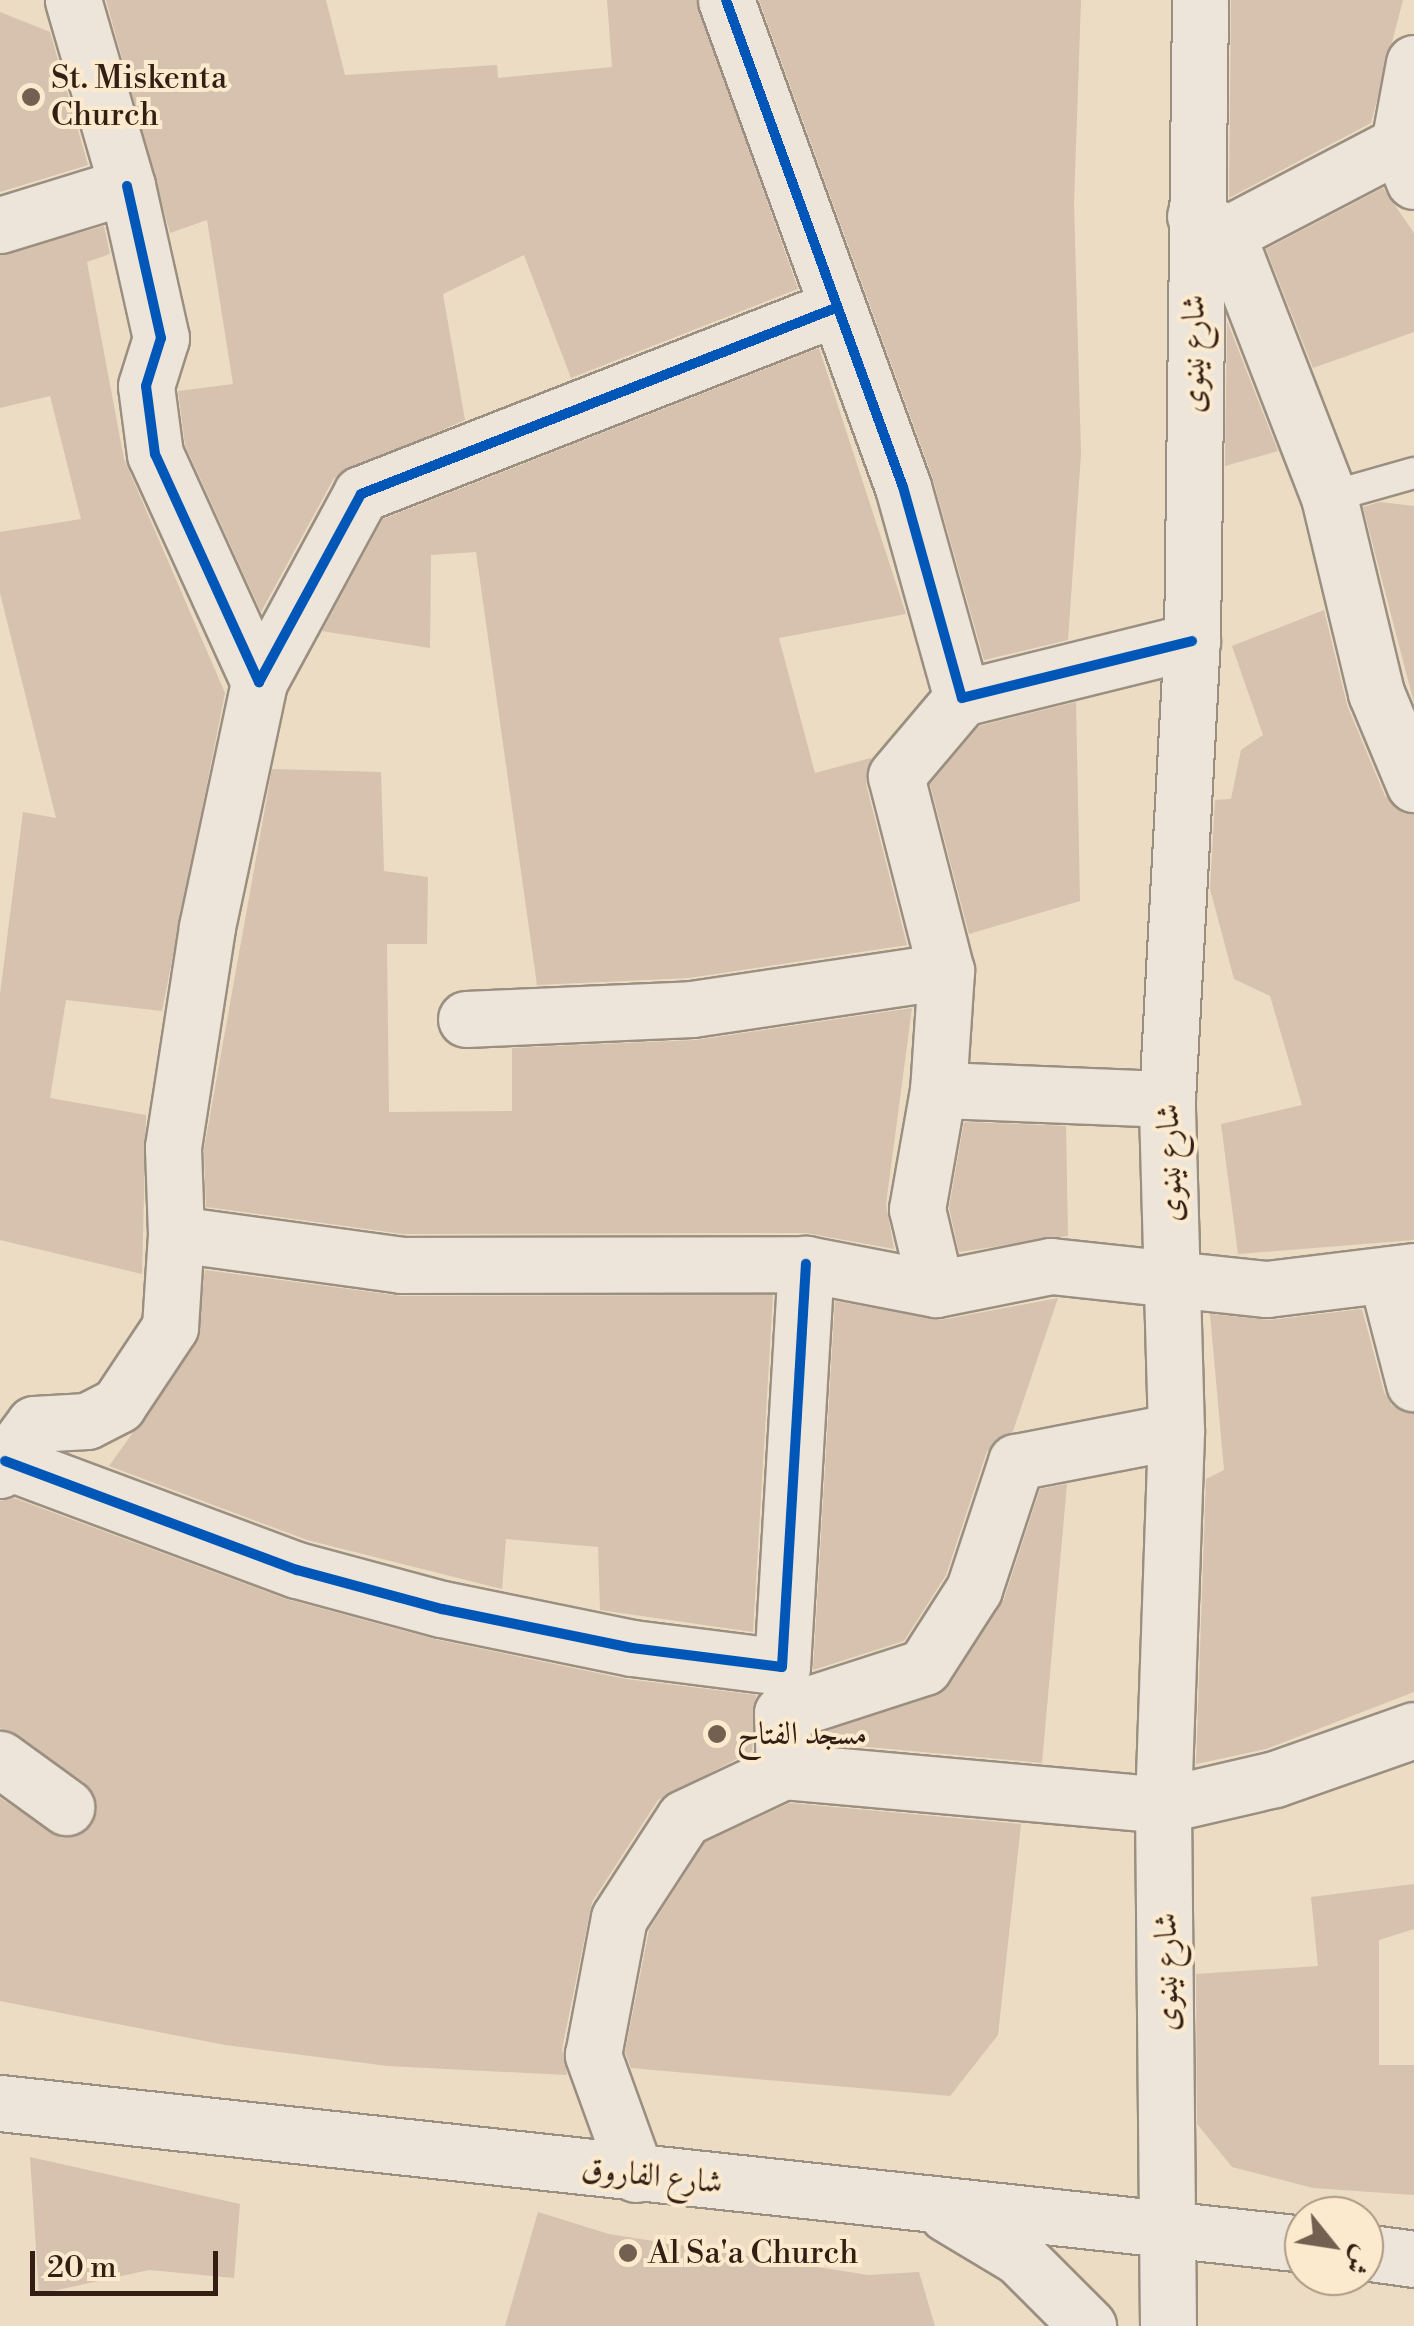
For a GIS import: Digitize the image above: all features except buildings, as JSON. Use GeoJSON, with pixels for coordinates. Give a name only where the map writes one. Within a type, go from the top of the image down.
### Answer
{"type":"FeatureCollection","features":[{"type":"Feature","properties":{"kind":"street"},"geometry":{"type":"LineString","coordinates":[[72,0],[127,186],[160,338],[146,386],[155,454],[259,682]]}},
{"type":"Feature","properties":{"kind":"street"},"geometry":{"type":"LineString","coordinates":[[726,0],[832,309],[903,487],[962,698]]}},
{"type":"Feature","properties":{"kind":"street","name":"شارع نينوى"},"geometry":{"type":"LineString","coordinates":[[1168,2326],[1172,2226],[1163,1805],[1176,1431],[1167,1099],[1211,225],[1200,0]]}},
{"type":"Feature","properties":{"kind":"street"},"geometry":{"type":"LineString","coordinates":[[1414,63],[1407,162],[1211,225],[1329,498],[1376,693],[1414,784]]}},
{"type":"Feature","properties":{"kind":"street"},"geometry":{"type":"LineString","coordinates":[[0,225],[127,186]]}},
{"type":"Feature","properties":{"kind":"street"},"geometry":{"type":"LineString","coordinates":[[10,1438],[87,1421],[118,1405],[170,1327],[176,1234],[173,1147],[208,927],[259,682],[361,494],[832,309]]}},
{"type":"Feature","properties":{"kind":"street"},"geometry":{"type":"LineString","coordinates":[[936,1289],[917,1209],[938,1090],[946,971],[896,776],[962,698],[1192,641]]}},
{"type":"Feature","properties":{"kind":"street"},"geometry":{"type":"LineString","coordinates":[[466,1019],[692,1009],[946,971]]}},
{"type":"Feature","properties":{"kind":"street"},"geometry":{"type":"LineString","coordinates":[[938,1090],[1167,1099]]}},
{"type":"Feature","properties":{"kind":"street"},"geometry":{"type":"LineString","coordinates":[[176,1234],[401,1265],[806,1264],[936,1289],[1052,1266],[1174,1284],[1267,1289],[1400,1273],[1414,1384]]}},
{"type":"Feature","properties":{"kind":"street"},"geometry":{"type":"LineString","coordinates":[[784,1771],[782,1690],[806,1264]]}},
{"type":"Feature","properties":{"kind":"street"},"geometry":{"type":"LineString","coordinates":[[10,1438],[297,1570],[406,1599],[632,1648],[782,1690],[924,1667],[974,1589],[1016,1462],[1176,1431]]}},
{"type":"Feature","properties":{"kind":"street"},"geometry":{"type":"LineString","coordinates":[[636,2174],[593,2055],[619,1918],[684,1818],[784,1771],[1163,1805],[1275,1779],[1414,1730]]}},
{"type":"Feature","properties":{"kind":"street"},"geometry":{"type":"LineString","coordinates":[[0,1759],[66,1807]]}},
{"type":"Feature","properties":{"kind":"street","name":"شارع الفاروق"},"geometry":{"type":"LineString","coordinates":[[0,2103],[636,2174],[1172,2226],[1284,2241]]}},
{"type":"Feature","properties":{"kind":"street"},"geometry":{"type":"LineString","coordinates":[[928,2204],[1019,2257],[1088,2326]]}},
{"type":"Feature","properties":{"kind":"street"},"geometry":{"type":"LineString","coordinates":[[1384,2254],[1414,2258]]}},
{"type":"Feature","properties":{"kind":"lane"},"geometry":{"type":"LineString","coordinates":[[1329,498],[1414,473]]}},
{"type":"Feature","properties":{"kind":"cycle path"},"geometry":{"type":"LineString","coordinates":[[726,0],[903,487],[962,698],[1192,641]]}},
{"type":"Feature","properties":{"kind":"cycle path"},"geometry":{"type":"LineString","coordinates":[[127,186],[161,338],[146,386],[155,454],[259,682],[361,494],[833,309]]}},
{"type":"Feature","properties":{"kind":"cycle path"},"geometry":{"type":"LineString","coordinates":[[5,1461],[297,1570],[442,1609],[632,1648],[782,1667],[806,1264]]}},
{"type":"Feature","properties":{"kind":"place","name":"St. Miskenta Church"},"geometry":{"type":"Point","coordinates":[31,97]}},
{"type":"Feature","properties":{"kind":"place","name":"مسجد الفتاح"},"geometry":{"type":"Point","coordinates":[717,1734]}},
{"type":"Feature","properties":{"kind":"place","name":"Al Sa'a Church"},"geometry":{"type":"Point","coordinates":[628,2253]}}]}
